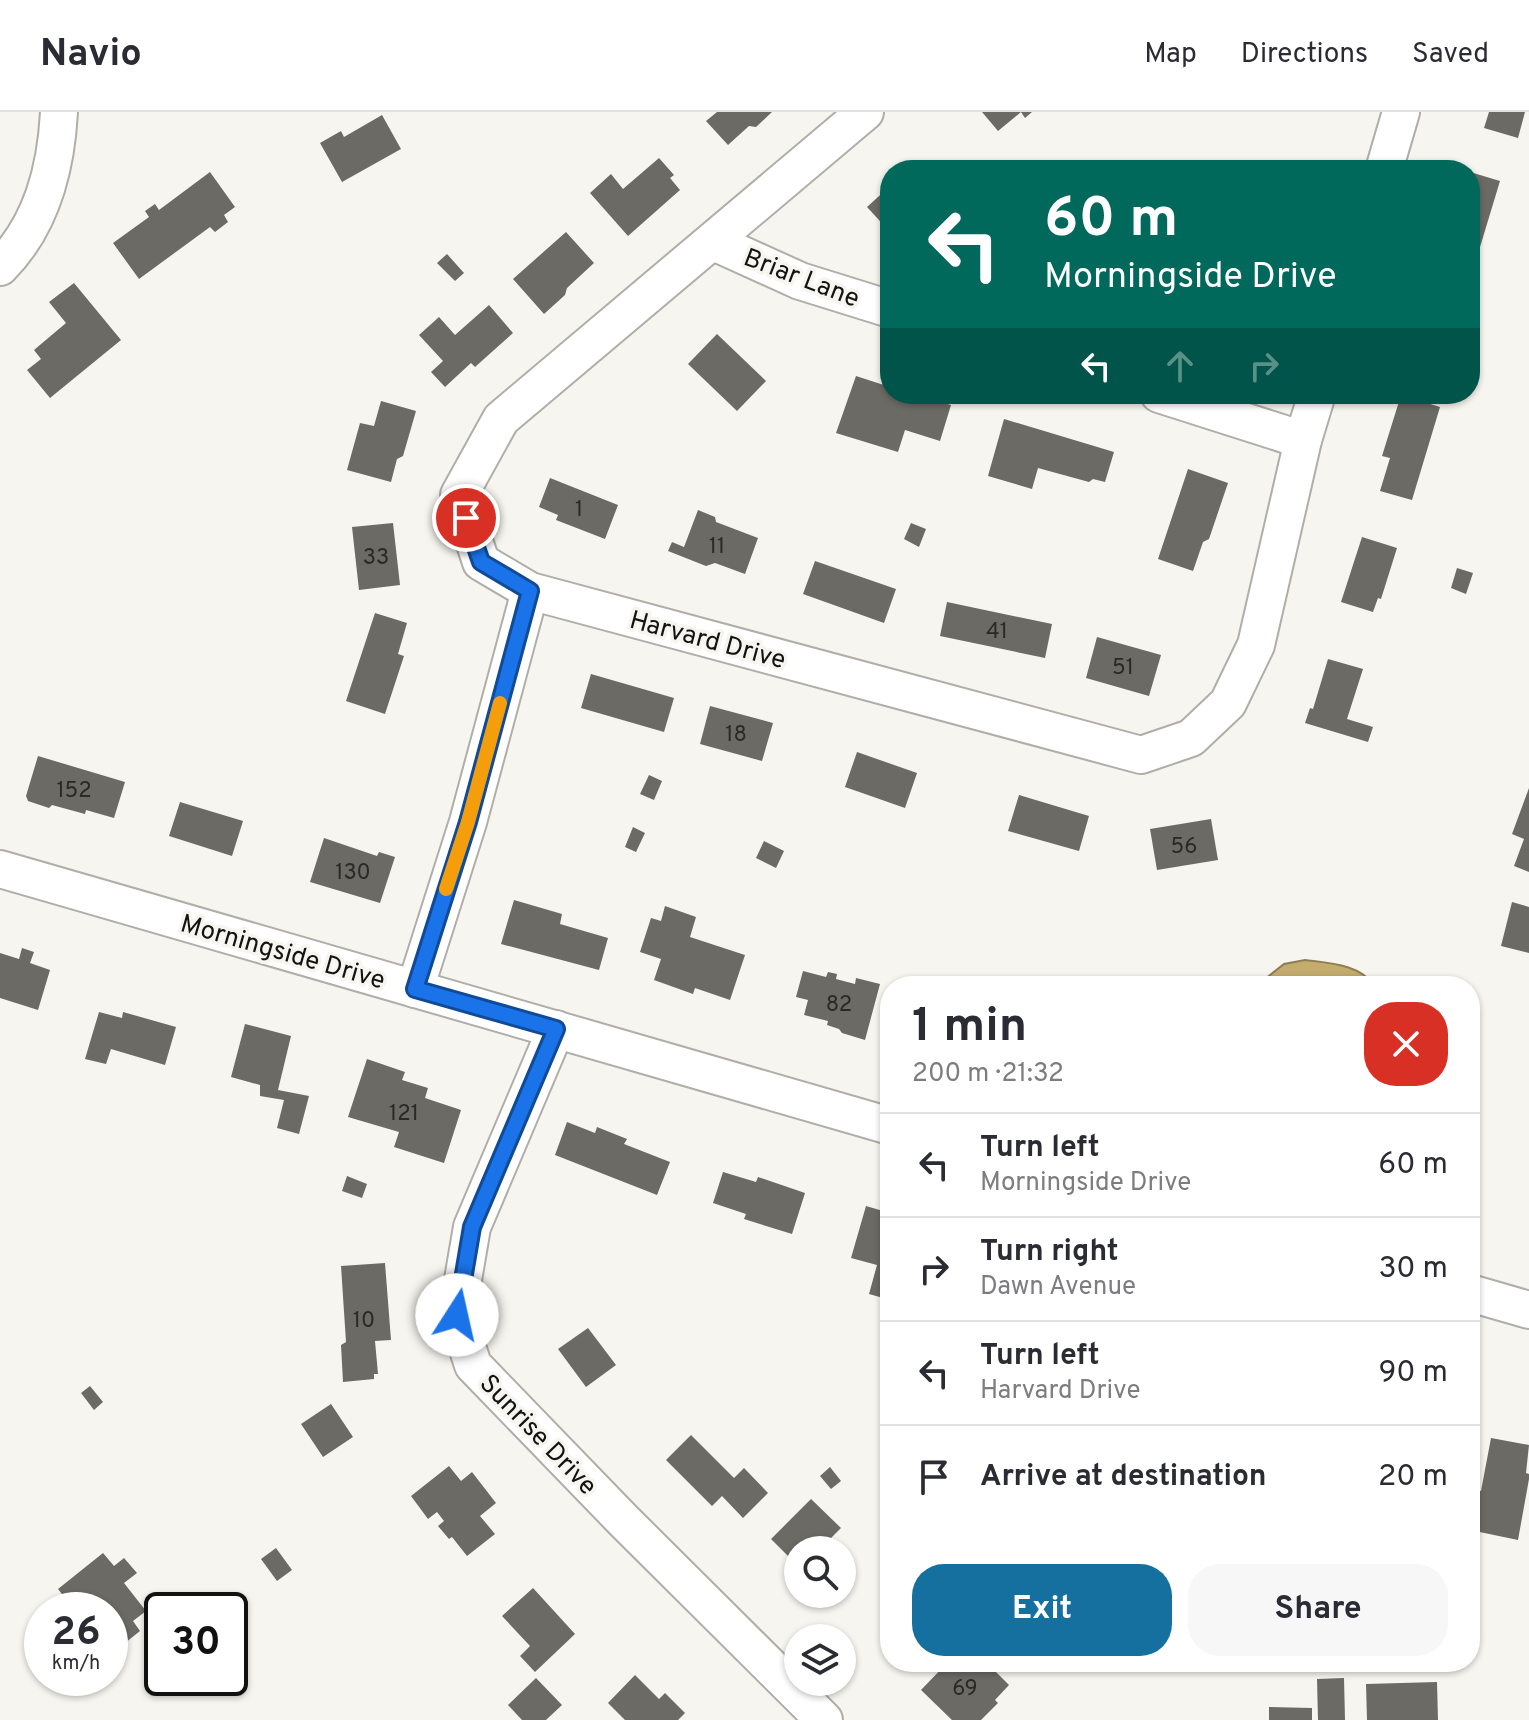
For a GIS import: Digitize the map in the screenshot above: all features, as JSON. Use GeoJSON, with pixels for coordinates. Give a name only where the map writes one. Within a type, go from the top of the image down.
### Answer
{"type":"FeatureCollection","features":[{"type":"Feature","properties":{"kind":"street"},"geometry":{"type":"LineString","coordinates":[[0,267],[15,252],[33,223],[47,190],[57,145],[59,112]]}},
{"type":"Feature","properties":{"kind":"street","name":"Harvard Drive"},"geometry":{"type":"LineString","coordinates":[[865,112],[501,419],[459,495],[481,562],[530,591],[1141,755],[1191,738],[1228,703],[1256,645],[1314,404]]}},
{"type":"Feature","properties":{"kind":"street"},"geometry":{"type":"LineString","coordinates":[[1387,160],[1401,112]]}},
{"type":"Feature","properties":{"kind":"street","name":"Briar Lane"},"geometry":{"type":"LineString","coordinates":[[714,242],[800,281],[880,306]]}},
{"type":"Feature","properties":{"kind":"street"},"geometry":{"type":"LineString","coordinates":[[1190,404],[1303,440]]}},
{"type":"Feature","properties":{"kind":"street"},"geometry":{"type":"LineString","coordinates":[[415,989],[468,822],[530,591]]}},
{"type":"Feature","properties":{"kind":"street","name":"Morningside Drive"},"geometry":{"type":"LineString","coordinates":[[0,869],[880,1123]]}},
{"type":"Feature","properties":{"kind":"street","name":"Sunrise Drive"},"geometry":{"type":"LineString","coordinates":[[556,1029],[472,1227],[457,1315],[473,1365],[824,1720]]}},
{"type":"Feature","properties":{"kind":"street"},"geometry":{"type":"LineString","coordinates":[[1480,1296],[1529,1310]]}},
{"type":"Feature","properties":{"kind":"shaded area"},"geometry":{"type":"Polygon","coordinates":[[[1305,960],[1334,964],[1364,976],[1269,976],[1284,964],[1305,960]]]}},
{"type":"Feature","properties":{"kind":"building"},"geometry":{"type":"Polygon","coordinates":[[[717,112],[772,112],[756,127],[749,126],[728,145],[706,121],[717,112]]]}},
{"type":"Feature","properties":{"kind":"building"},"geometry":{"type":"Polygon","coordinates":[[[982,112],[1021,112],[998,131],[982,112]]]}},
{"type":"Feature","properties":{"kind":"building"},"geometry":{"type":"Polygon","coordinates":[[[1489,112],[1525,112],[1518,138],[1484,128],[1489,112]]]}},
{"type":"Feature","properties":{"kind":"building"},"geometry":{"type":"Polygon","coordinates":[[[382,115],[401,149],[342,182],[320,143],[341,131],[344,137],[382,115]]]}},
{"type":"Feature","properties":{"kind":"building"},"geometry":{"type":"Polygon","coordinates":[[[659,158],[674,175],[670,178],[680,190],[628,236],[590,193],[611,174],[623,189],[659,158]]]}},
{"type":"Feature","properties":{"kind":"building"},"geometry":{"type":"Polygon","coordinates":[[[210,172],[235,207],[224,215],[228,222],[215,232],[210,227],[139,279],[113,243],[149,217],[145,211],[155,204],[159,210],[210,172]]]}},
{"type":"Feature","properties":{"kind":"building"},"geometry":{"type":"Polygon","coordinates":[[[1480,175],[1500,181],[1480,247],[1480,175]]]}},
{"type":"Feature","properties":{"kind":"building"},"geometry":{"type":"Polygon","coordinates":[[[880,195],[880,221],[867,207],[880,195]]]}},
{"type":"Feature","properties":{"kind":"building"},"geometry":{"type":"Polygon","coordinates":[[[566,232],[594,263],[544,314],[513,279],[566,232]]]}},
{"type":"Feature","properties":{"kind":"building"},"geometry":{"type":"Polygon","coordinates":[[[447,254],[464,273],[455,281],[437,263],[447,254]]]}},
{"type":"Feature","properties":{"kind":"building"},"geometry":{"type":"Polygon","coordinates":[[[74,283],[121,340],[50,398],[27,370],[41,359],[34,350],[66,323],[49,302],[74,283]]]}},
{"type":"Feature","properties":{"kind":"building"},"geometry":{"type":"Polygon","coordinates":[[[489,305],[513,333],[475,367],[471,363],[445,387],[431,372],[443,361],[419,335],[439,317],[455,335],[489,305]]]}},
{"type":"Feature","properties":{"kind":"building"},"geometry":{"type":"Polygon","coordinates":[[[717,334],[766,381],[737,411],[688,364],[717,334]]]}},
{"type":"Feature","properties":{"kind":"building"},"geometry":{"type":"Polygon","coordinates":[[[856,376],[880,384],[880,404],[951,405],[940,441],[905,430],[898,452],[836,433],[856,376]]]}},
{"type":"Feature","properties":{"kind":"building"},"geometry":{"type":"Polygon","coordinates":[[[381,401],[416,411],[403,456],[397,459],[391,482],[347,470],[360,423],[374,426],[381,401]]]}},
{"type":"Feature","properties":{"kind":"building"},"geometry":{"type":"Polygon","coordinates":[[[1398,404],[1440,407],[1412,500],[1380,491],[1390,458],[1382,456],[1398,404]]]}},
{"type":"Feature","properties":{"kind":"building"},"geometry":{"type":"Polygon","coordinates":[[[1004,419],[1114,452],[1105,482],[1093,479],[1089,482],[1038,468],[1032,489],[988,476],[1004,419]]]}},
{"type":"Feature","properties":{"kind":"building"},"geometry":{"type":"Polygon","coordinates":[[[1188,469],[1228,483],[1209,539],[1203,542],[1193,571],[1158,559],[1188,469]]]}},
{"type":"Feature","properties":{"kind":"building"},"geometry":{"type":"Polygon","coordinates":[[[550,478],[618,505],[605,539],[556,520],[558,515],[539,507],[550,478]]]}},
{"type":"Feature","properties":{"kind":"building"},"geometry":{"type":"Polygon","coordinates":[[[698,510],[715,517],[716,522],[758,538],[745,574],[715,563],[706,566],[668,551],[672,542],[684,547],[698,510]]]}},
{"type":"Feature","properties":{"kind":"building"},"geometry":{"type":"Polygon","coordinates":[[[393,523],[400,585],[359,590],[352,527],[393,523]]]}},
{"type":"Feature","properties":{"kind":"building"},"geometry":{"type":"Polygon","coordinates":[[[911,523],[926,529],[919,547],[904,539],[911,523]]]}},
{"type":"Feature","properties":{"kind":"building"},"geometry":{"type":"Polygon","coordinates":[[[1362,537],[1397,548],[1381,599],[1378,598],[1373,612],[1341,602],[1362,537]]]}},
{"type":"Feature","properties":{"kind":"building"},"geometry":{"type":"Polygon","coordinates":[[[815,561],[896,589],[884,623],[803,594],[815,561]]]}},
{"type":"Feature","properties":{"kind":"building"},"geometry":{"type":"Polygon","coordinates":[[[1457,568],[1473,573],[1466,594],[1451,588],[1457,568]]]}},
{"type":"Feature","properties":{"kind":"building"},"geometry":{"type":"Polygon","coordinates":[[[947,602],[1052,624],[1045,658],[940,636],[947,602]]]}},
{"type":"Feature","properties":{"kind":"building"},"geometry":{"type":"Polygon","coordinates":[[[375,613],[407,623],[398,654],[404,656],[385,714],[346,701],[375,613]]]}},
{"type":"Feature","properties":{"kind":"building"},"geometry":{"type":"Polygon","coordinates":[[[1097,637],[1161,655],[1149,696],[1086,678],[1097,637]]]}},
{"type":"Feature","properties":{"kind":"building"},"geometry":{"type":"Polygon","coordinates":[[[1328,659],[1363,669],[1347,719],[1373,727],[1368,742],[1305,723],[1310,708],[1313,709],[1328,659]]]}},
{"type":"Feature","properties":{"kind":"building"},"geometry":{"type":"Polygon","coordinates":[[[591,674],[674,698],[664,732],[581,708],[591,674]]]}},
{"type":"Feature","properties":{"kind":"building"},"geometry":{"type":"Polygon","coordinates":[[[710,706],[773,723],[762,761],[700,744],[710,706]]]}},
{"type":"Feature","properties":{"kind":"building"},"geometry":{"type":"Polygon","coordinates":[[[857,752],[917,773],[905,808],[845,787],[857,752]]]}},
{"type":"Feature","properties":{"kind":"building"},"geometry":{"type":"Polygon","coordinates":[[[38,756],[125,782],[114,818],[86,810],[85,814],[52,805],[49,808],[28,801],[26,796],[38,756]]]}},
{"type":"Feature","properties":{"kind":"building"},"geometry":{"type":"Polygon","coordinates":[[[649,775],[662,781],[654,800],[640,794],[649,775]]]}},
{"type":"Feature","properties":{"kind":"building"},"geometry":{"type":"Polygon","coordinates":[[[1529,788],[1529,872],[1514,866],[1524,839],[1512,834],[1529,788]]]}},
{"type":"Feature","properties":{"kind":"building"},"geometry":{"type":"Polygon","coordinates":[[[1019,795],[1089,816],[1079,851],[1008,831],[1019,795]]]}},
{"type":"Feature","properties":{"kind":"building"},"geometry":{"type":"Polygon","coordinates":[[[180,802],[243,821],[232,856],[169,836],[180,802]]]}},
{"type":"Feature","properties":{"kind":"building"},"geometry":{"type":"Polygon","coordinates":[[[1211,819],[1218,860],[1157,870],[1150,829],[1211,819]]]}},
{"type":"Feature","properties":{"kind":"building"},"geometry":{"type":"Polygon","coordinates":[[[633,827],[645,833],[636,852],[625,847],[633,827]]]}},
{"type":"Feature","properties":{"kind":"building"},"geometry":{"type":"Polygon","coordinates":[[[324,838],[377,856],[379,852],[395,857],[380,903],[310,882],[324,838]]]}},
{"type":"Feature","properties":{"kind":"building"},"geometry":{"type":"Polygon","coordinates":[[[764,841],[784,851],[776,868],[756,858],[764,841]]]}},
{"type":"Feature","properties":{"kind":"building"},"geometry":{"type":"Polygon","coordinates":[[[514,900],[562,914],[560,924],[608,938],[599,970],[501,944],[514,900]]]}},
{"type":"Feature","properties":{"kind":"building"},"geometry":{"type":"Polygon","coordinates":[[[1512,902],[1529,907],[1529,953],[1501,946],[1512,902]]]}},
{"type":"Feature","properties":{"kind":"building"},"geometry":{"type":"Polygon","coordinates":[[[665,906],[696,917],[690,937],[745,955],[730,1000],[695,988],[693,994],[654,980],[661,959],[640,952],[651,918],[661,921],[665,906]]]}},
{"type":"Feature","properties":{"kind":"building"},"geometry":{"type":"Polygon","coordinates":[[[22,948],[34,952],[30,963],[50,970],[38,1010],[0,998],[0,953],[19,959],[22,948]]]}},
{"type":"Feature","properties":{"kind":"building"},"geometry":{"type":"Polygon","coordinates":[[[803,971],[826,977],[828,972],[837,974],[836,979],[855,984],[856,978],[880,984],[865,1040],[842,1033],[827,1025],[828,1021],[804,1015],[808,1000],[796,997],[803,971]]]}},
{"type":"Feature","properties":{"kind":"building"},"geometry":{"type":"Polygon","coordinates":[[[99,1012],[122,1018],[123,1012],[176,1027],[165,1065],[111,1049],[106,1064],[85,1059],[99,1012]]]}},
{"type":"Feature","properties":{"kind":"building"},"geometry":{"type":"Polygon","coordinates":[[[245,1024],[291,1036],[278,1090],[309,1096],[299,1134],[277,1128],[284,1100],[260,1096],[260,1085],[231,1077],[245,1024]]]}},
{"type":"Feature","properties":{"kind":"building"},"geometry":{"type":"Polygon","coordinates":[[[367,1059],[405,1072],[402,1080],[428,1088],[425,1098],[461,1110],[444,1163],[394,1147],[399,1132],[348,1117],[367,1059]]]}},
{"type":"Feature","properties":{"kind":"building"},"geometry":{"type":"Polygon","coordinates":[[[567,1122],[595,1133],[597,1127],[627,1139],[624,1144],[670,1162],[657,1195],[555,1155],[567,1122]]]}},
{"type":"Feature","properties":{"kind":"building"},"geometry":{"type":"Polygon","coordinates":[[[723,1172],[756,1182],[758,1177],[805,1193],[792,1234],[744,1219],[746,1214],[713,1203],[723,1172]]]}},
{"type":"Feature","properties":{"kind":"building"},"geometry":{"type":"Polygon","coordinates":[[[347,1176],[367,1184],[362,1198],[342,1191],[347,1176]]]}},
{"type":"Feature","properties":{"kind":"building"},"geometry":{"type":"Polygon","coordinates":[[[866,1206],[880,1210],[880,1297],[869,1294],[877,1265],[851,1258],[866,1206]]]}},
{"type":"Feature","properties":{"kind":"building"},"geometry":{"type":"Polygon","coordinates":[[[385,1263],[391,1340],[375,1341],[378,1374],[374,1374],[374,1379],[343,1382],[341,1345],[346,1342],[341,1266],[385,1263]]]}},
{"type":"Feature","properties":{"kind":"building"},"geometry":{"type":"Polygon","coordinates":[[[588,1328],[616,1365],[586,1387],[558,1349],[588,1328]]]}},
{"type":"Feature","properties":{"kind":"building"},"geometry":{"type":"Polygon","coordinates":[[[90,1386],[103,1402],[94,1410],[81,1393],[90,1386]]]}},
{"type":"Feature","properties":{"kind":"building"},"geometry":{"type":"Polygon","coordinates":[[[331,1404],[353,1437],[323,1457],[301,1424],[331,1404]]]}},
{"type":"Feature","properties":{"kind":"building"},"geometry":{"type":"Polygon","coordinates":[[[691,1435],[734,1478],[744,1468],[768,1493],[743,1518],[722,1496],[712,1506],[666,1460],[691,1435]]]}},
{"type":"Feature","properties":{"kind":"building"},"geometry":{"type":"Polygon","coordinates":[[[1491,1438],[1529,1445],[1526,1473],[1529,1479],[1518,1540],[1480,1532],[1481,1491],[1491,1438]]]}},
{"type":"Feature","properties":{"kind":"building"},"geometry":{"type":"Polygon","coordinates":[[[449,1466],[461,1481],[472,1472],[496,1503],[480,1516],[495,1534],[467,1556],[452,1537],[449,1539],[438,1526],[444,1521],[437,1512],[428,1519],[411,1496],[449,1466]]]}},
{"type":"Feature","properties":{"kind":"building"},"geometry":{"type":"Polygon","coordinates":[[[830,1467],[841,1481],[831,1489],[820,1476],[830,1467]]]}},
{"type":"Feature","properties":{"kind":"building"},"geometry":{"type":"Polygon","coordinates":[[[811,1499],[841,1528],[833,1536],[784,1536],[784,1552],[771,1539],[811,1499]]]}},
{"type":"Feature","properties":{"kind":"building"},"geometry":{"type":"Polygon","coordinates":[[[276,1548],[292,1570],[277,1581],[261,1559],[276,1548]]]}},
{"type":"Feature","properties":{"kind":"building"},"geometry":{"type":"Polygon","coordinates":[[[103,1553],[114,1566],[124,1558],[137,1573],[124,1583],[144,1608],[144,1613],[133,1621],[140,1631],[128,1641],[128,1592],[60,1592],[58,1589],[103,1553]]]}},
{"type":"Feature","properties":{"kind":"building"},"geometry":{"type":"Polygon","coordinates":[[[533,1588],[575,1634],[535,1672],[520,1656],[530,1646],[502,1616],[533,1588]]]}},
{"type":"Feature","properties":{"kind":"building"},"geometry":{"type":"Polygon","coordinates":[[[938,1672],[996,1672],[1009,1685],[995,1700],[998,1703],[981,1720],[952,1720],[921,1690],[938,1672]]]}},
{"type":"Feature","properties":{"kind":"building"},"geometry":{"type":"Polygon","coordinates":[[[635,1675],[659,1699],[665,1693],[685,1713],[678,1720],[625,1720],[608,1703],[635,1675]]]}},
{"type":"Feature","properties":{"kind":"building"},"geometry":{"type":"Polygon","coordinates":[[[536,1678],[562,1705],[546,1720],[522,1720],[508,1705],[536,1678]]]}},
{"type":"Feature","properties":{"kind":"building"},"geometry":{"type":"Polygon","coordinates":[[[1344,1678],[1345,1720],[1318,1720],[1317,1679],[1344,1678]]]}},
{"type":"Feature","properties":{"kind":"building"},"geometry":{"type":"Polygon","coordinates":[[[1437,1682],[1438,1720],[1367,1720],[1366,1684],[1437,1682]]]}},
{"type":"Feature","properties":{"kind":"building"},"geometry":{"type":"Polygon","coordinates":[[[1269,1707],[1312,1708],[1312,1720],[1269,1720],[1269,1707]]]}},
{"type":"Feature","properties":{"kind":"slow traffic"},"geometry":{"type":"LineString","coordinates":[[446,889],[468,822],[500,703]]}},
{"type":"Feature","properties":{"kind":"route"},"geometry":{"type":"LineString","coordinates":[[457,1315],[472,1227],[556,1029],[415,989],[468,822],[530,591],[481,562],[466,518]]}}]}
